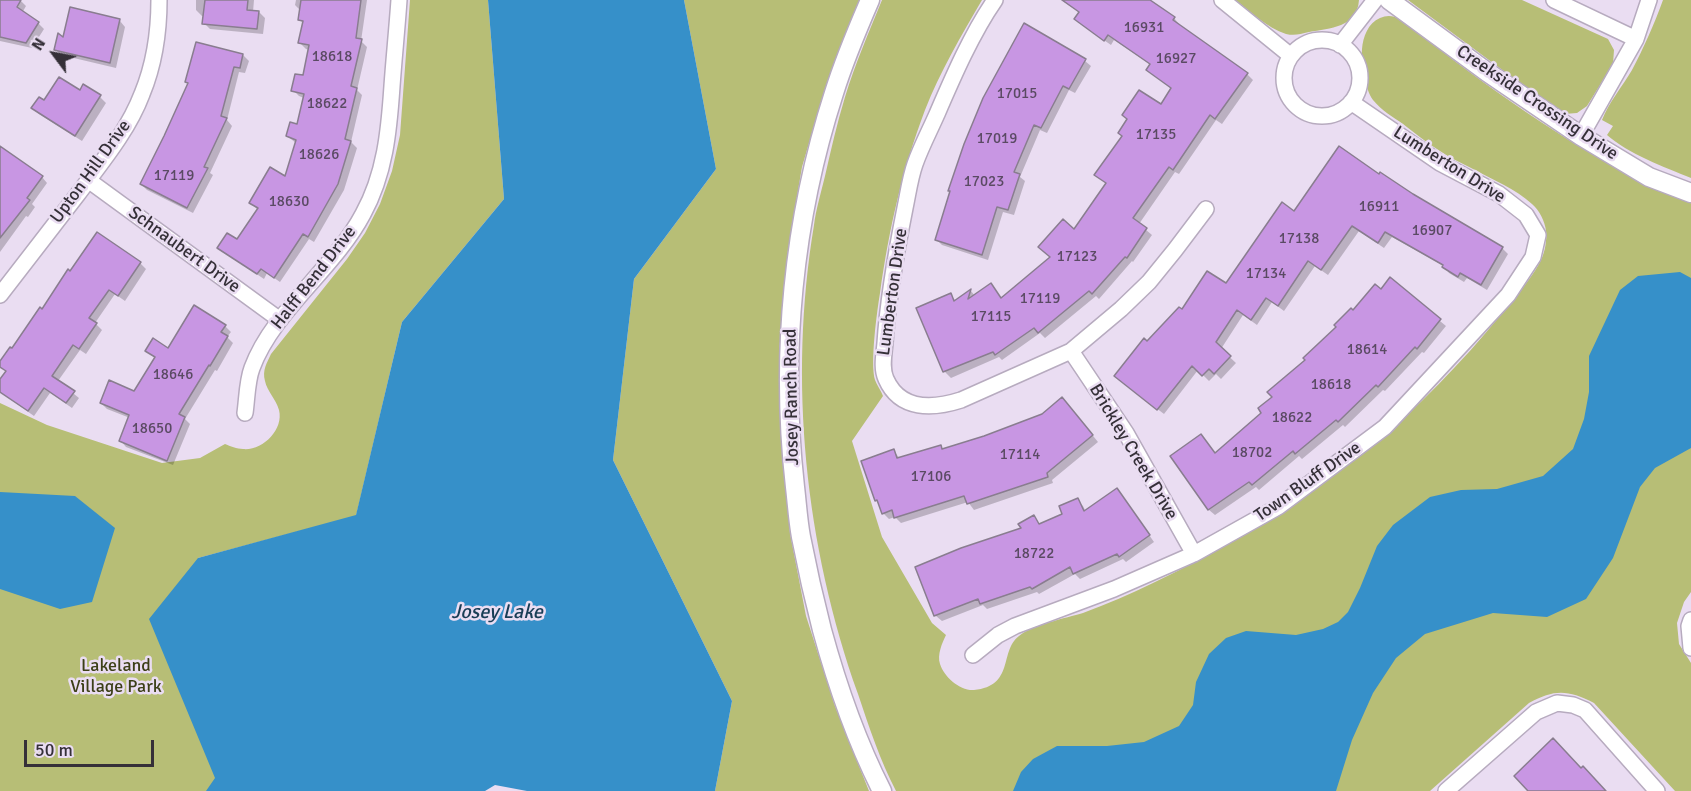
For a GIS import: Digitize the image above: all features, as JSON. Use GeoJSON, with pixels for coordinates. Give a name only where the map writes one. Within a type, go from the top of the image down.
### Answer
{"type":"FeatureCollection","features":[{"type":"Feature","properties":{"kind":"street","name":"Upton Hill Drive"},"geometry":{"type":"LineString","coordinates":[[0,296],[122,134],[143,93],[154,56],[159,0]]}},
{"type":"Feature","properties":{"kind":"street","name":"Halff Bend Drive"},"geometry":{"type":"LineString","coordinates":[[245,413],[251,369],[267,340],[280,320],[344,245],[371,198],[384,161],[388,137],[399,0]]}},
{"type":"Feature","properties":{"kind":"street","name":"Josey Ranch Road"},"geometry":{"type":"LineString","coordinates":[[870,0],[834,93],[813,171],[797,257],[789,332],[788,397],[792,466],[800,535],[814,601],[830,660],[850,718],[882,791]]}},
{"type":"Feature","properties":{"kind":"street","name":"Lumberton Drive"},"geometry":{"type":"LineString","coordinates":[[995,0],[951,81],[915,164],[893,263],[883,371],[886,381],[902,398],[925,407],[945,405],[1071,351],[1149,282],[1206,209]]}},
{"type":"Feature","properties":{"kind":"street"},"geometry":{"type":"LineString","coordinates":[[1222,0],[1291,56]]}},
{"type":"Feature","properties":{"kind":"street"},"geometry":{"type":"LineString","coordinates":[[1340,45],[1375,0]]}},
{"type":"Feature","properties":{"kind":"street","name":"Creekside Crossing Drive"},"geometry":{"type":"LineString","coordinates":[[1389,0],[1486,72],[1581,136],[1649,177],[1691,193]]}},
{"type":"Feature","properties":{"kind":"street"},"geometry":{"type":"LineString","coordinates":[[1554,0],[1636,39]]}},
{"type":"Feature","properties":{"kind":"street"},"geometry":{"type":"LineString","coordinates":[[1581,136],[1636,39],[1649,0]]}},
{"type":"Feature","properties":{"kind":"street"},"geometry":{"type":"LineString","coordinates":[[1330,41],[1340,45],[1350,53],[1357,64],[1360,77],[1358,90],[1351,102],[1341,110],[1329,115],[1317,116],[1304,111],[1294,104],[1287,93],[1284,80],[1291,56],[1308,42],[1330,41]]}},
{"type":"Feature","properties":{"kind":"street","name":"Lumberton Drive"},"geometry":{"type":"LineString","coordinates":[[1351,102],[1440,163],[1499,194],[1526,214],[1538,236]]}},
{"type":"Feature","properties":{"kind":"street","name":"Schnaubert Drive"},"geometry":{"type":"LineString","coordinates":[[88,180],[280,320]]}},
{"type":"Feature","properties":{"kind":"street","name":"Town Bluff Drive"},"geometry":{"type":"LineString","coordinates":[[973,655],[998,635],[1015,626],[1114,589],[1194,554],[1278,507],[1385,427],[1508,295],[1533,257],[1538,236]]}},
{"type":"Feature","properties":{"kind":"street","name":"Brickley Creek Drive"},"geometry":{"type":"LineString","coordinates":[[1071,351],[1126,433],[1194,554]]}},
{"type":"Feature","properties":{"kind":"street"},"geometry":{"type":"LineString","coordinates":[[1690,623],[1691,648]]}},
{"type":"Feature","properties":{"kind":"street"},"geometry":{"type":"LineString","coordinates":[[1446,791],[1536,712],[1557,703],[1573,705],[1585,710],[1657,791]]}},
{"type":"Feature","properties":{"kind":"green space","name":"Lakeland Village Park"},"geometry":{"type":"Polygon","coordinates":[[[410,0],[488,0],[504,199],[402,322],[356,516],[198,558],[272,791],[0,791],[0,403],[47,425],[162,463],[200,458],[225,444],[250,449],[270,438],[280,418],[278,406],[264,377],[268,360],[365,233],[380,204],[392,171],[400,135],[410,0]]]}},
{"type":"Feature","properties":{"kind":"green space"},"geometry":{"type":"Polygon","coordinates":[[[684,0],[861,0],[824,92],[802,167],[788,250],[779,353],[781,438],[790,533],[806,616],[835,706],[869,791],[715,791],[732,701],[613,460],[634,279],[716,169],[684,0]]]}},
{"type":"Feature","properties":{"kind":"green space"},"geometry":{"type":"Polygon","coordinates":[[[882,0],[982,0],[937,82],[925,110],[903,178],[892,223],[876,324],[874,372],[875,380],[883,396],[852,441],[882,537],[932,623],[946,635],[940,649],[939,660],[949,678],[958,686],[969,690],[987,687],[996,682],[1001,675],[1013,642],[1025,632],[1040,625],[1092,610],[1153,583],[1236,539],[1314,489],[1352,462],[1422,400],[1478,342],[1532,275],[1545,250],[1546,238],[1544,223],[1535,206],[1512,189],[1435,148],[1383,110],[1370,95],[1363,68],[1364,40],[1372,23],[1385,16],[1391,16],[1398,18],[1540,122],[1569,140],[1628,174],[1691,202],[1691,592],[1684,602],[1677,623],[1679,644],[1691,663],[1691,791],[1675,791],[1594,703],[1569,694],[1554,693],[1529,703],[1430,791],[896,791],[862,706],[825,580],[806,462],[803,403],[802,343],[806,284],[816,213],[845,97],[882,0]]]}},
{"type":"Feature","properties":{"kind":"green space"},"geometry":{"type":"Polygon","coordinates":[[[1235,0],[1359,0],[1353,16],[1341,25],[1292,35],[1272,28],[1235,0]]]}},
{"type":"Feature","properties":{"kind":"green space"},"geometry":{"type":"Polygon","coordinates":[[[1408,0],[1522,0],[1608,39],[1614,50],[1613,64],[1587,106],[1577,113],[1564,114],[1408,0]]]}},
{"type":"Feature","properties":{"kind":"green space"},"geometry":{"type":"Polygon","coordinates":[[[1663,0],[1691,0],[1691,178],[1647,160],[1615,142],[1607,135],[1613,126],[1602,120],[1636,61],[1663,0]]]}},
{"type":"Feature","properties":{"kind":"water","name":"Josey Lake"},"geometry":{"type":"Polygon","coordinates":[[[488,0],[684,0],[716,169],[634,279],[613,460],[732,701],[715,791],[527,791],[495,785],[485,791],[206,791],[215,778],[149,619],[198,558],[356,515],[402,322],[504,199],[488,0]]]}},
{"type":"Feature","properties":{"kind":"water"},"geometry":{"type":"Polygon","coordinates":[[[1680,272],[1691,278],[1691,448],[1655,468],[1640,487],[1613,558],[1586,599],[1547,617],[1493,613],[1425,634],[1396,658],[1373,693],[1352,740],[1336,791],[1013,791],[1021,772],[1033,759],[1057,746],[1107,746],[1144,742],[1179,726],[1193,705],[1196,682],[1209,654],[1226,638],[1246,631],[1296,635],[1323,629],[1338,622],[1348,612],[1377,546],[1393,525],[1430,497],[1461,490],[1497,489],[1543,476],[1573,449],[1584,419],[1589,392],[1589,356],[1620,290],[1638,276],[1680,272]]]}},
{"type":"Feature","properties":{"kind":"water"},"geometry":{"type":"Polygon","coordinates":[[[0,492],[75,496],[115,528],[92,602],[60,609],[0,589],[0,492]]]}},
{"type":"Feature","properties":{"kind":"building"},"geometry":{"type":"Polygon","coordinates":[[[0,0],[21,0],[17,7],[39,22],[26,43],[0,37],[0,0]]]}},
{"type":"Feature","properties":{"kind":"building"},"geometry":{"type":"Polygon","coordinates":[[[205,0],[248,0],[247,10],[259,11],[257,29],[202,24],[205,0]]]}},
{"type":"Feature","properties":{"kind":"building"},"geometry":{"type":"Polygon","coordinates":[[[301,0],[361,0],[356,38],[362,39],[351,86],[357,88],[345,139],[351,141],[338,184],[308,237],[303,234],[274,278],[261,269],[257,274],[217,248],[227,233],[237,239],[258,208],[249,203],[270,167],[285,176],[296,140],[286,136],[290,122],[297,124],[304,94],[291,91],[295,74],[303,75],[309,45],[298,43],[303,21],[298,20],[301,0]]]}},
{"type":"Feature","properties":{"kind":"building"},"geometry":{"type":"Polygon","coordinates":[[[1062,0],[1150,0],[1175,17],[1173,20],[1248,73],[1215,119],[1210,115],[1173,170],[1169,167],[1133,218],[1147,228],[1127,258],[1125,257],[1092,294],[1089,291],[1038,333],[1034,328],[995,355],[993,352],[943,372],[916,308],[951,293],[954,301],[971,289],[968,299],[991,283],[1001,298],[1050,257],[1038,247],[1063,219],[1074,229],[1106,183],[1094,175],[1122,136],[1118,133],[1127,119],[1122,115],[1139,90],[1161,104],[1171,88],[1146,70],[1150,64],[1108,35],[1104,41],[1074,19],[1079,12],[1062,0]]]}},
{"type":"Feature","properties":{"kind":"building"},"geometry":{"type":"Polygon","coordinates":[[[70,7],[120,19],[110,63],[54,50],[58,33],[63,37],[70,7]]]}},
{"type":"Feature","properties":{"kind":"building"},"geometry":{"type":"Polygon","coordinates":[[[1024,23],[1086,59],[1069,89],[1063,86],[1041,128],[1034,125],[1014,172],[1020,174],[1008,210],[997,207],[982,255],[935,240],[964,144],[983,98],[1024,23]]]}},
{"type":"Feature","properties":{"kind":"building"},"geometry":{"type":"Polygon","coordinates":[[[196,42],[243,54],[240,68],[234,67],[221,116],[227,118],[204,167],[208,168],[187,208],[140,184],[188,83],[185,82],[196,42]]]}},
{"type":"Feature","properties":{"kind":"building"},"geometry":{"type":"Polygon","coordinates":[[[59,77],[80,90],[83,84],[101,95],[75,136],[31,108],[39,97],[44,100],[59,77]]]}},
{"type":"Feature","properties":{"kind":"building"},"geometry":{"type":"Polygon","coordinates":[[[0,146],[43,176],[27,198],[30,200],[0,238],[0,146]]]}},
{"type":"Feature","properties":{"kind":"building"},"geometry":{"type":"Polygon","coordinates":[[[1339,146],[1379,174],[1380,172],[1503,247],[1481,285],[1460,273],[1458,277],[1442,267],[1443,265],[1385,232],[1378,243],[1352,226],[1321,270],[1308,261],[1278,306],[1266,298],[1251,320],[1237,310],[1216,342],[1231,356],[1214,374],[1209,369],[1202,376],[1192,366],[1157,410],[1114,376],[1144,338],[1147,341],[1179,307],[1182,309],[1207,271],[1226,283],[1282,202],[1294,211],[1339,146]]]}},
{"type":"Feature","properties":{"kind":"building"},"geometry":{"type":"Polygon","coordinates":[[[97,232],[141,262],[118,296],[109,290],[89,318],[97,323],[79,349],[73,345],[52,376],[75,391],[66,403],[44,388],[28,411],[0,392],[0,379],[6,371],[0,367],[0,361],[10,347],[12,348],[40,307],[42,309],[68,269],[70,271],[97,232]]]}},
{"type":"Feature","properties":{"kind":"building"},"geometry":{"type":"Polygon","coordinates":[[[1390,277],[1441,319],[1417,349],[1415,347],[1378,387],[1376,385],[1338,422],[1336,420],[1295,454],[1293,451],[1252,485],[1249,482],[1208,510],[1170,456],[1201,434],[1215,453],[1261,413],[1258,408],[1272,397],[1267,392],[1305,360],[1303,358],[1336,327],[1334,325],[1351,308],[1353,310],[1375,284],[1381,289],[1390,277]]]}},
{"type":"Feature","properties":{"kind":"building"},"geometry":{"type":"Polygon","coordinates":[[[194,305],[226,325],[221,332],[228,336],[179,414],[185,417],[167,461],[119,441],[129,415],[100,403],[109,380],[134,391],[155,357],[145,351],[153,338],[168,348],[194,305]]]}},
{"type":"Feature","properties":{"kind":"building"},"geometry":{"type":"Polygon","coordinates":[[[1062,397],[1093,435],[1047,473],[1048,477],[967,504],[964,496],[894,518],[892,510],[882,514],[861,461],[894,449],[897,458],[941,445],[942,449],[984,436],[1042,414],[1062,397]]]}},
{"type":"Feature","properties":{"kind":"building"},"geometry":{"type":"Polygon","coordinates":[[[1117,488],[1150,535],[1119,557],[1117,554],[1073,574],[1070,567],[1032,589],[1030,587],[980,604],[978,599],[934,616],[915,567],[961,548],[1021,528],[1018,524],[1034,515],[1039,524],[1062,514],[1059,506],[1078,498],[1084,511],[1117,488]]]}},
{"type":"Feature","properties":{"kind":"building"},"geometry":{"type":"Polygon","coordinates":[[[1553,738],[1606,791],[1528,791],[1514,776],[1553,738]]]}}]}
